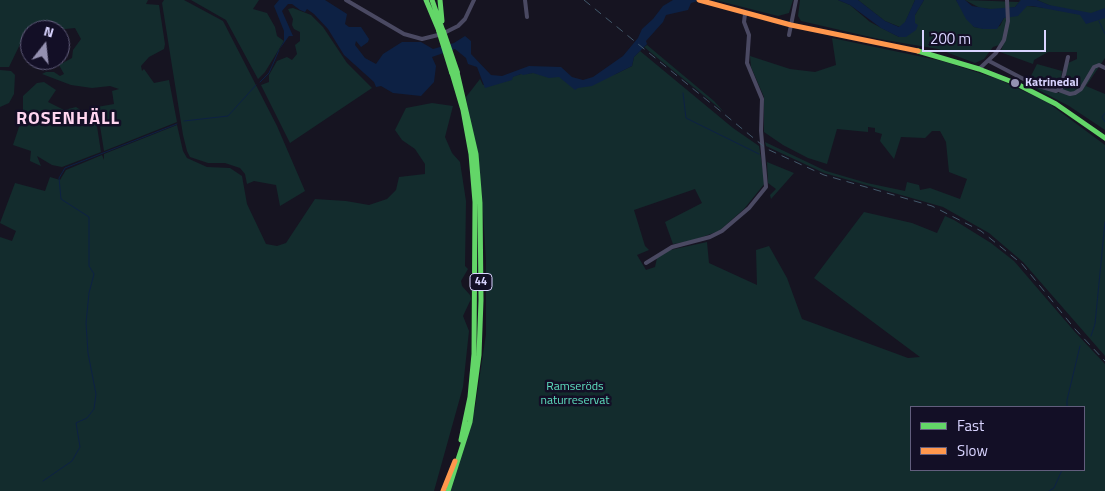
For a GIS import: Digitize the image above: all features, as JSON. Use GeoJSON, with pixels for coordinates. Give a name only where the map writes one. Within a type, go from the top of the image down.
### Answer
{"type":"FeatureCollection","features":[{"type":"Feature","properties":{"kind":"main road","name":"44"},"geometry":{"type":"LineString","coordinates":[[426,0],[441,31]]}},
{"type":"Feature","properties":{"kind":"main road","name":"44"},"geometry":{"type":"LineString","coordinates":[[432,0],[455,73],[476,154],[480,203],[481,300],[479,355],[471,414],[464,446],[448,491]]}},
{"type":"Feature","properties":{"kind":"main road"},"geometry":{"type":"LineString","coordinates":[[440,0],[441,31]]}},
{"type":"Feature","properties":{"kind":"main road"},"geometry":{"type":"LineString","coordinates":[[699,0],[791,25],[923,52],[979,69],[1015,83],[1056,104],[1105,138]]}},
{"type":"Feature","properties":{"kind":"main road","name":"44"},"geometry":{"type":"LineString","coordinates":[[443,491],[458,453],[466,421],[472,376],[476,308],[475,202],[471,154],[455,73]]}},
{"type":"Feature","properties":{"kind":"street"},"geometry":{"type":"LineString","coordinates":[[346,0],[404,34],[422,39],[442,34],[458,26],[465,19],[474,0]]}},
{"type":"Feature","properties":{"kind":"street"},"geometry":{"type":"LineString","coordinates":[[525,0],[527,17]]}},
{"type":"Feature","properties":{"kind":"street"},"geometry":{"type":"LineString","coordinates":[[789,35],[796,0]]}},
{"type":"Feature","properties":{"kind":"street"},"geometry":{"type":"LineString","coordinates":[[979,69],[983,63],[989,61],[1004,40],[1008,21],[1007,1]]}},
{"type":"Feature","properties":{"kind":"street"},"geometry":{"type":"LineString","coordinates":[[646,264],[668,249],[710,237],[722,231],[749,208],[766,187],[761,131],[762,99],[746,58],[749,36],[744,22],[745,14]]}},
{"type":"Feature","properties":{"kind":"street"},"geometry":{"type":"LineString","coordinates":[[1059,90],[1068,57]]}},
{"type":"Feature","properties":{"kind":"street"},"geometry":{"type":"LineString","coordinates":[[989,61],[1042,88],[1050,91],[1059,90],[1070,94],[1078,91],[1094,68],[1099,65],[1105,68]]}},
{"type":"Feature","properties":{"kind":"green space"},"geometry":{"type":"Polygon","coordinates":[[[0,0],[148,0],[146,4],[159,5],[165,44],[164,49],[149,57],[141,66],[142,71],[144,69],[154,83],[169,80],[177,122],[104,151],[97,107],[114,104],[112,91],[119,89],[110,86],[92,88],[71,85],[42,74],[54,72],[60,76],[64,74],[62,70],[70,70],[70,59],[72,58],[73,50],[81,39],[75,28],[70,28],[70,20],[20,20],[20,44],[9,67],[0,67],[0,0]]]}},
{"type":"Feature","properties":{"kind":"green space"},"geometry":{"type":"Polygon","coordinates":[[[164,0],[184,0],[223,21],[277,126],[305,191],[280,206],[276,185],[254,181],[247,184],[245,174],[240,168],[225,163],[208,163],[190,157],[183,135],[162,3],[164,0]]]}},
{"type":"Feature","properties":{"kind":"green space"},"geometry":{"type":"Polygon","coordinates":[[[191,0],[259,0],[253,9],[267,13],[275,27],[277,36],[284,41],[265,72],[258,79],[226,20],[191,0]]]}},
{"type":"Feature","properties":{"kind":"green space"},"geometry":{"type":"Polygon","coordinates":[[[715,0],[793,0],[789,13],[778,16],[715,0]]]}},
{"type":"Feature","properties":{"kind":"green space"},"geometry":{"type":"Polygon","coordinates":[[[800,0],[838,0],[850,5],[870,22],[899,37],[915,23],[915,15],[924,0],[956,0],[974,27],[987,29],[1000,26],[1004,18],[1027,6],[1048,8],[1051,6],[1037,0],[1105,0],[1105,58],[1086,86],[1105,94],[1105,130],[1069,106],[1029,85],[1059,93],[1068,63],[1077,59],[1077,52],[1048,52],[1034,60],[1033,64],[1000,52],[1003,46],[999,45],[993,47],[984,59],[975,63],[938,49],[879,39],[801,21],[798,16],[800,0]]]}},
{"type":"Feature","properties":{"kind":"green space"},"geometry":{"type":"Polygon","coordinates":[[[858,0],[915,0],[905,23],[900,27],[885,21],[858,0]]]}},
{"type":"Feature","properties":{"kind":"green space"},"geometry":{"type":"Polygon","coordinates":[[[965,0],[1019,2],[1021,0],[1015,7],[999,10],[980,8],[965,0]]]}},
{"type":"Feature","properties":{"kind":"green space"},"geometry":{"type":"Polygon","coordinates":[[[293,8],[311,15],[323,27],[347,63],[372,88],[290,143],[261,85],[269,82],[269,75],[277,61],[287,57],[292,60],[297,54],[295,45],[300,41],[300,32],[294,29],[292,25],[293,19],[288,9],[293,8]]]}},
{"type":"Feature","properties":{"kind":"green space"},"geometry":{"type":"Polygon","coordinates":[[[832,38],[942,61],[998,79],[1047,102],[1105,145],[1105,356],[1023,262],[989,233],[943,207],[824,173],[766,146],[765,142],[826,171],[867,183],[905,191],[907,182],[919,185],[920,190],[930,188],[960,199],[967,179],[949,172],[946,142],[940,131],[932,131],[925,138],[901,137],[894,159],[880,141],[882,134],[875,132],[875,128],[868,127],[868,132],[837,129],[827,164],[808,158],[783,145],[764,132],[764,97],[751,67],[750,56],[790,69],[815,72],[836,65],[832,38]]]}},
{"type":"Feature","properties":{"kind":"green space"},"geometry":{"type":"Polygon","coordinates":[[[647,45],[714,101],[724,112],[644,47],[647,45]]]}},
{"type":"Feature","properties":{"kind":"green space","name":"Ramseröds naturreservat"},"geometry":{"type":"Polygon","coordinates":[[[640,51],[733,128],[759,146],[765,183],[744,209],[719,231],[691,241],[673,244],[665,222],[702,203],[695,189],[634,210],[645,246],[649,250],[637,255],[646,270],[655,267],[657,258],[670,250],[707,242],[709,263],[757,285],[756,250],[769,246],[787,278],[802,319],[908,358],[920,357],[814,278],[864,212],[912,223],[937,233],[945,216],[954,220],[991,243],[1014,261],[1105,364],[1105,491],[443,491],[475,408],[486,334],[486,261],[482,195],[466,97],[480,79],[483,85],[521,74],[558,74],[573,83],[616,74],[632,66],[634,57],[640,51]]]}},
{"type":"Feature","properties":{"kind":"green space"},"geometry":{"type":"Polygon","coordinates":[[[1037,64],[1062,71],[1060,87],[1048,89],[1029,80],[1037,64]]]}},
{"type":"Feature","properties":{"kind":"green space"},"geometry":{"type":"Polygon","coordinates":[[[0,70],[11,71],[15,75],[14,94],[9,103],[0,107],[0,70]]]}},
{"type":"Feature","properties":{"kind":"green space"},"geometry":{"type":"Polygon","coordinates":[[[44,82],[56,90],[48,102],[64,110],[76,107],[96,120],[101,152],[62,167],[52,165],[37,156],[41,166],[30,161],[31,151],[13,145],[23,115],[23,96],[37,83],[44,82]]]}},
{"type":"Feature","properties":{"kind":"green space"},"geometry":{"type":"Polygon","coordinates":[[[432,103],[453,106],[445,137],[452,153],[460,162],[466,201],[465,266],[468,269],[461,281],[462,286],[471,299],[463,316],[469,331],[463,387],[434,491],[0,491],[0,237],[12,241],[16,231],[0,223],[15,183],[45,191],[50,177],[60,180],[66,170],[102,155],[104,160],[104,154],[177,125],[183,151],[187,158],[207,167],[230,168],[242,176],[247,204],[266,244],[277,246],[286,243],[315,199],[369,205],[387,199],[396,190],[399,177],[425,174],[425,164],[415,149],[402,140],[395,130],[406,108],[432,103]]]}},
{"type":"Feature","properties":{"kind":"green space"},"geometry":{"type":"Polygon","coordinates":[[[767,162],[794,173],[771,199],[770,195],[776,189],[768,183],[767,162]]]}},
{"type":"Feature","properties":{"kind":"water"},"geometry":{"type":"Polygon","coordinates":[[[279,0],[325,0],[347,14],[345,24],[349,27],[361,27],[369,39],[361,47],[356,41],[355,45],[365,58],[376,64],[383,54],[402,42],[421,42],[433,49],[454,43],[465,36],[471,41],[471,54],[491,75],[502,76],[529,66],[561,67],[572,77],[583,80],[593,77],[623,56],[638,38],[642,29],[663,6],[673,0],[701,0],[691,3],[688,10],[666,15],[663,22],[646,41],[647,44],[634,57],[632,66],[592,86],[575,90],[559,77],[549,78],[533,73],[521,74],[513,77],[512,80],[485,88],[477,67],[468,64],[466,58],[455,49],[432,57],[436,66],[434,82],[421,96],[393,93],[381,86],[376,87],[374,82],[344,55],[328,29],[314,14],[307,9],[305,12],[300,10],[292,4],[288,4],[282,11],[293,36],[289,36],[279,50],[284,41],[284,31],[274,6],[279,0]]]}},
{"type":"Feature","properties":{"kind":"water"},"geometry":{"type":"Polygon","coordinates":[[[838,0],[858,0],[885,21],[899,27],[905,22],[915,0],[924,0],[915,15],[915,23],[918,25],[916,30],[906,37],[899,37],[881,28],[850,5],[838,0]]]}},
{"type":"Feature","properties":{"kind":"water"},"geometry":{"type":"Polygon","coordinates":[[[956,0],[965,0],[972,6],[990,9],[1015,7],[1021,0],[1037,0],[1049,5],[1091,13],[1105,8],[1105,18],[1086,24],[1080,15],[1027,6],[1018,16],[1004,18],[997,29],[983,29],[974,27],[966,19],[956,0]]]}},
{"type":"Feature","properties":{"kind":"waterway"},"geometry":{"type":"LineString","coordinates":[[1099,21],[1105,34]]}},
{"type":"Feature","properties":{"kind":"waterway"},"geometry":{"type":"LineString","coordinates":[[260,82],[269,73],[279,50]]}},
{"type":"Feature","properties":{"kind":"waterway"},"geometry":{"type":"LineString","coordinates":[[184,121],[228,116],[256,85]]}},
{"type":"Feature","properties":{"kind":"waterway"},"geometry":{"type":"LineString","coordinates":[[683,93],[686,118],[759,154]]}},
{"type":"Feature","properties":{"kind":"waterway"},"geometry":{"type":"LineString","coordinates":[[1105,113],[1102,117],[1105,122]]}},
{"type":"Feature","properties":{"kind":"waterway"},"geometry":{"type":"LineString","coordinates":[[43,481],[72,461],[80,447],[76,423],[87,418],[94,409],[96,394],[88,353],[86,323],[89,293],[94,274],[89,266],[89,217],[61,199],[59,178],[65,168],[177,124]]}},
{"type":"Feature","properties":{"kind":"waterway"},"geometry":{"type":"LineString","coordinates":[[1091,336],[1095,324],[1105,222]]}},
{"type":"Feature","properties":{"kind":"waterway"},"geometry":{"type":"LineString","coordinates":[[1067,406],[1080,346]]}},
{"type":"Feature","properties":{"kind":"waterway"},"geometry":{"type":"LineString","coordinates":[[1049,491],[1054,488],[1062,471]]}},
{"type":"Feature","properties":{"kind":"railway"},"geometry":{"type":"LineString","coordinates":[[584,0],[767,149],[824,175],[932,206],[981,231],[1022,264],[1075,329],[1105,361]]}},
{"type":"Feature","properties":{"kind":"traffic: fast"},"geometry":{"type":"LineString","coordinates":[[426,0],[439,31]]}},
{"type":"Feature","properties":{"kind":"traffic: fast"},"geometry":{"type":"LineString","coordinates":[[432,0],[443,31]]}},
{"type":"Feature","properties":{"kind":"traffic: fast"},"geometry":{"type":"LineString","coordinates":[[440,0],[442,21]]}},
{"type":"Feature","properties":{"kind":"traffic: fast"},"geometry":{"type":"LineString","coordinates":[[439,31],[452,73]]}},
{"type":"Feature","properties":{"kind":"traffic: fast"},"geometry":{"type":"LineString","coordinates":[[443,31],[457,72]]}},
{"type":"Feature","properties":{"kind":"traffic: fast"},"geometry":{"type":"LineString","coordinates":[[918,51],[979,69],[1015,83],[1056,104],[1105,138]]}},
{"type":"Feature","properties":{"kind":"traffic: fast"},"geometry":{"type":"LineString","coordinates":[[448,491],[470,422],[479,355],[481,300],[480,203],[476,154],[457,72]]}},
{"type":"Feature","properties":{"kind":"traffic: fast"},"geometry":{"type":"LineString","coordinates":[[452,73],[463,110],[471,154],[475,202],[474,354],[470,397],[461,440]]}},
{"type":"Feature","properties":{"kind":"traffic: slow"},"geometry":{"type":"LineString","coordinates":[[699,0],[791,25],[918,51]]}},
{"type":"Feature","properties":{"kind":"traffic: slow"},"geometry":{"type":"LineString","coordinates":[[443,491],[455,461]]}},
{"type":"Feature","properties":{"kind":"place","name":"Katrinedal"},"geometry":{"type":"Point","coordinates":[1015,83]}},
{"type":"Feature","properties":{"kind":"district","name":"ROSENHÄLL"},"geometry":{"type":"Point","coordinates":[68,120]}}]}
